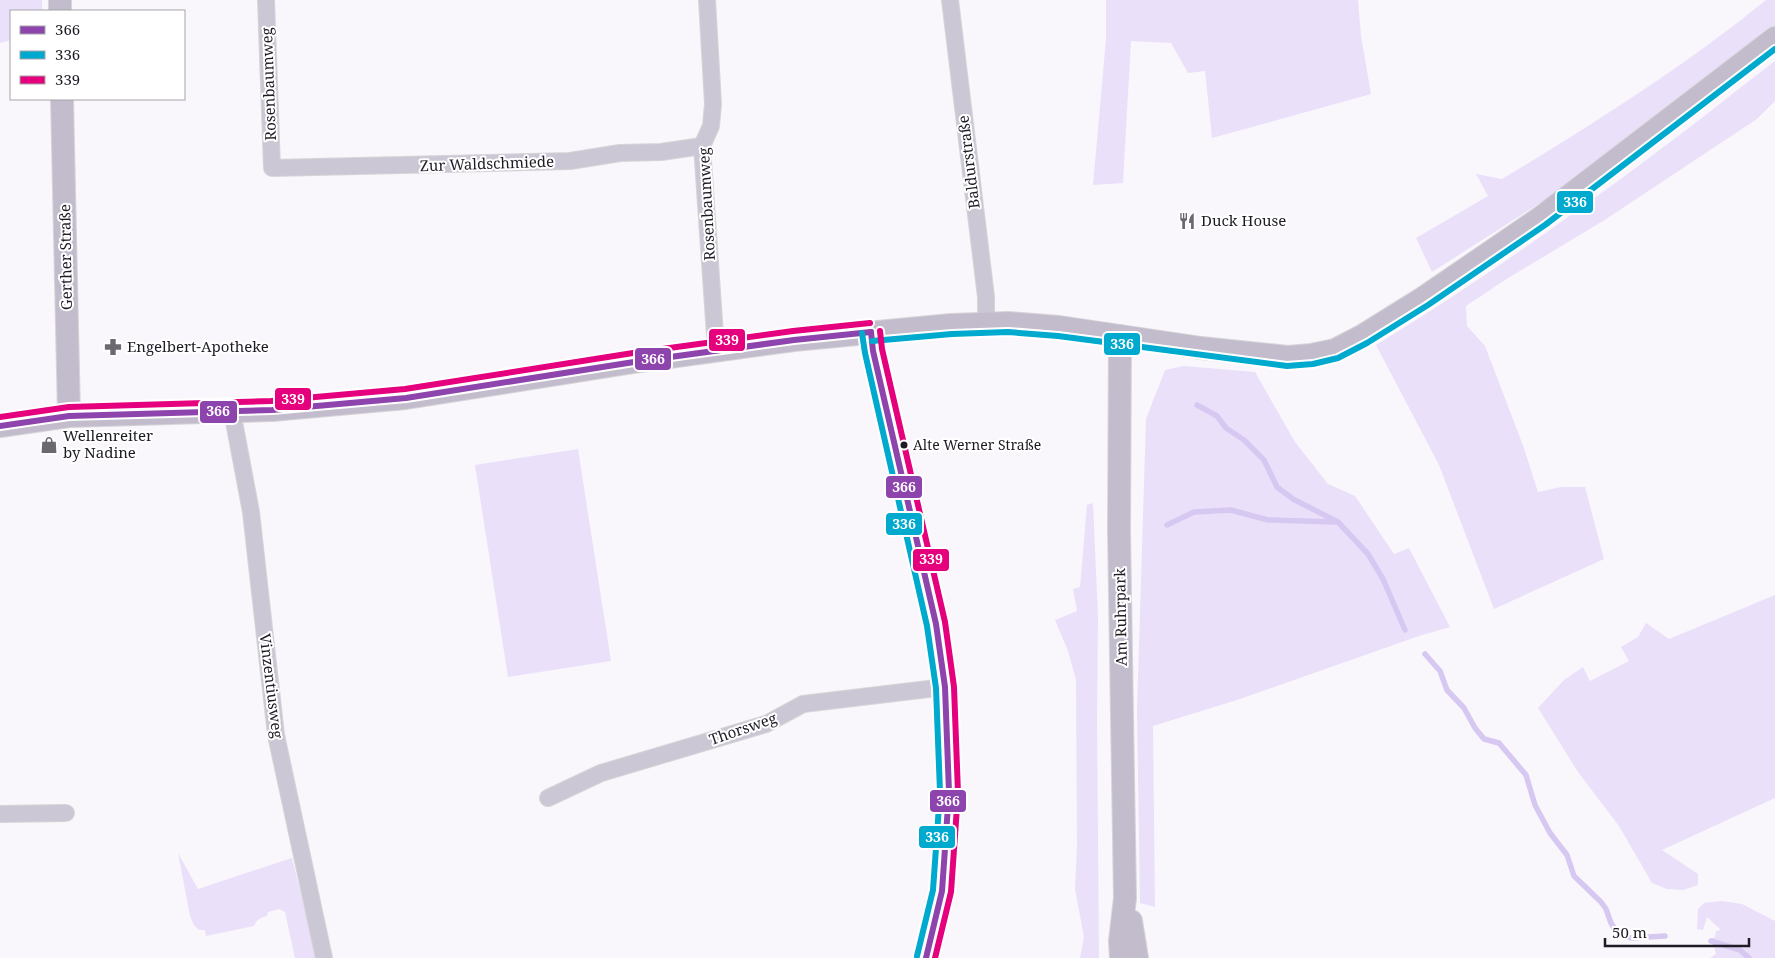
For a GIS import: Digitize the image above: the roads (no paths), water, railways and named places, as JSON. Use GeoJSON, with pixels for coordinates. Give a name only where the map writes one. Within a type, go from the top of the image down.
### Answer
{"type":"FeatureCollection","features":[{"type":"Feature","properties":{"kind":"main road"},"geometry":{"type":"LineString","coordinates":[[0,426],[69,416],[306,408],[406,398],[716,350],[870,332],[986,323],[1059,327],[1264,355],[1296,356],[1335,350],[1362,336],[1423,298],[1540,218],[1775,38]]}},
{"type":"Feature","properties":{"kind":"main road","name":"Gerther Straße"},"geometry":{"type":"LineString","coordinates":[[62,100],[69,416]]}},
{"type":"Feature","properties":{"kind":"main road","name":"Am Ruhrpark"},"geometry":{"type":"LineString","coordinates":[[1120,336],[1119,532],[1125,898],[1120,941],[1121,958]]}},
{"type":"Feature","properties":{"kind":"main road","name":"Am Ruhrpark"},"geometry":{"type":"LineString","coordinates":[[1125,898],[1135,937],[1137,958]]}},
{"type":"Feature","properties":{"kind":"street","name":"Rosenbaumweg"},"geometry":{"type":"LineString","coordinates":[[266,0],[272,168]]}},
{"type":"Feature","properties":{"kind":"street","name":"Rosenbaumweg"},"geometry":{"type":"LineString","coordinates":[[707,0],[714,104],[711,126],[702,146],[716,350]]}},
{"type":"Feature","properties":{"kind":"street","name":"Baldurstraße"},"geometry":{"type":"LineString","coordinates":[[950,0],[986,297],[986,323]]}},
{"type":"Feature","properties":{"kind":"street","name":"Zur Waldschmiede"},"geometry":{"type":"LineString","coordinates":[[272,168],[570,161],[620,153],[661,152],[702,146]]}},
{"type":"Feature","properties":{"kind":"street"},"geometry":{"type":"LineString","coordinates":[[870,332],[936,624],[944,687],[949,792],[942,890],[926,958]]}},
{"type":"Feature","properties":{"kind":"street","name":"Vinzentiusweg"},"geometry":{"type":"LineString","coordinates":[[232,411],[251,512],[276,735],[324,958]]}},
{"type":"Feature","properties":{"kind":"street","name":"Thorsweg"},"geometry":{"type":"LineString","coordinates":[[548,798],[601,773],[766,724],[802,704],[944,687]]}},
{"type":"Feature","properties":{"kind":"street"},"geometry":{"type":"LineString","coordinates":[[0,814],[66,813]]}},
{"type":"Feature","properties":{"kind":"waterway"},"geometry":{"type":"LineString","coordinates":[[1197,405],[1217,416],[1226,428],[1244,440],[1264,460],[1277,487],[1293,499],[1338,522],[1368,554],[1383,579],[1405,630]]}},
{"type":"Feature","properties":{"kind":"waterway"},"geometry":{"type":"LineString","coordinates":[[1167,525],[1194,512],[1231,510],[1268,520],[1336,522]]}},
{"type":"Feature","properties":{"kind":"waterway"},"geometry":{"type":"LineString","coordinates":[[1425,654],[1440,671],[1447,690],[1464,708],[1475,728],[1484,739],[1499,743],[1526,775],[1535,805],[1550,833],[1567,855],[1574,876],[1601,902],[1617,933],[1631,938],[1665,936]]}},
{"type":"Feature","properties":{"kind":"waterway"},"geometry":{"type":"LineString","coordinates":[[1711,941],[1740,950],[1749,958]]}},
{"type":"Feature","properties":{"kind":"place","name":"Duck House"},"geometry":{"type":"Point","coordinates":[1187,221]}},
{"type":"Feature","properties":{"kind":"place","name":"Engelbert-Apotheke"},"geometry":{"type":"Point","coordinates":[113,347]}},
{"type":"Feature","properties":{"kind":"place","name":"Wellenreiter by Nadine"},"geometry":{"type":"Point","coordinates":[49,445]}},
{"type":"Feature","properties":{"kind":"place","name":"Alte Werner Straße"},"geometry":{"type":"Point","coordinates":[904,445]}}]}
